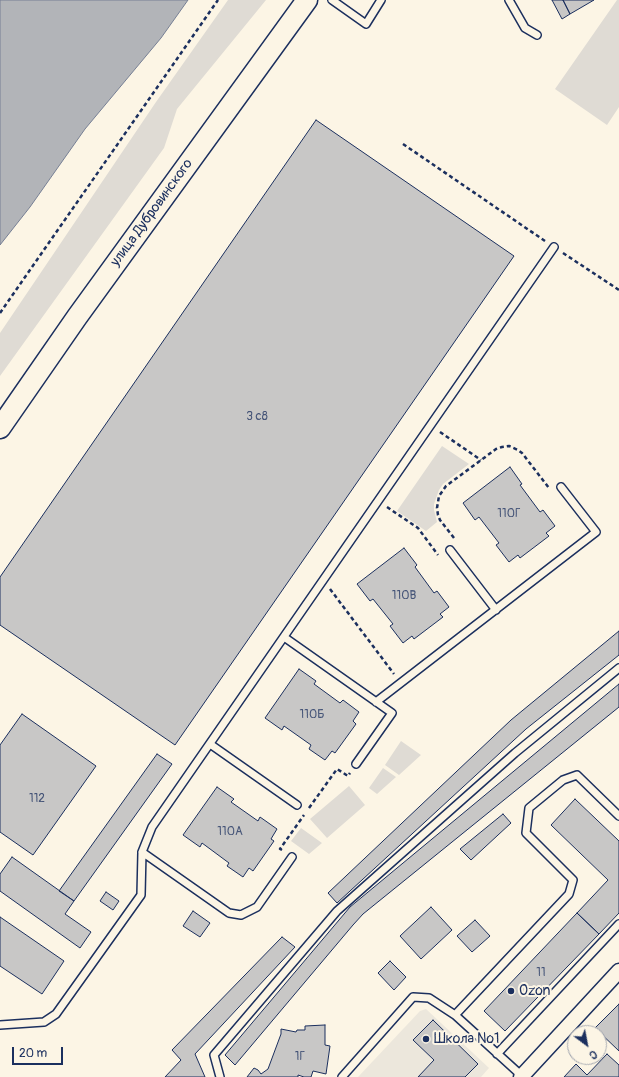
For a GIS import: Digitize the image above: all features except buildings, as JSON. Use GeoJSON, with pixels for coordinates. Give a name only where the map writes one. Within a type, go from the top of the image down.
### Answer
{"type":"FeatureCollection","features":[{"type":"Feature","properties":{"kind":"main road","name":"улица Дубровинского"},"geometry":{"type":"LineString","coordinates":[[0,428],[77,317],[306,0]]}},
{"type":"Feature","properties":{"kind":"street"},"geometry":{"type":"LineString","coordinates":[[521,1077],[619,971]]}},
{"type":"Feature","properties":{"kind":"lane"},"geometry":{"type":"LineString","coordinates":[[332,0],[366,24],[382,0]]}},
{"type":"Feature","properties":{"kind":"lane"},"geometry":{"type":"LineString","coordinates":[[509,0],[525,28],[537,35]]}},
{"type":"Feature","properties":{"kind":"lane"},"geometry":{"type":"LineString","coordinates":[[0,1026],[44,1022],[56,1014],[141,895],[142,852],[152,827],[554,247]]}},
{"type":"Feature","properties":{"kind":"lane"},"geometry":{"type":"LineString","coordinates":[[376,702],[596,532],[561,487]]}},
{"type":"Feature","properties":{"kind":"lane"},"geometry":{"type":"LineString","coordinates":[[450,550],[496,610]]}},
{"type":"Feature","properties":{"kind":"lane"},"geometry":{"type":"LineString","coordinates":[[284,637],[392,712],[356,764]]}},
{"type":"Feature","properties":{"kind":"lane"},"geometry":{"type":"LineString","coordinates":[[220,1077],[214,1055],[337,910],[515,753],[619,668]]}},
{"type":"Feature","properties":{"kind":"lane"},"geometry":{"type":"LineString","coordinates":[[210,744],[297,805]]}},
{"type":"Feature","properties":{"kind":"lane"},"geometry":{"type":"LineString","coordinates":[[455,1015],[569,894],[573,880],[526,833],[529,808],[562,780],[577,776],[619,816]]}},
{"type":"Feature","properties":{"kind":"lane"},"geometry":{"type":"LineString","coordinates":[[142,852],[230,913],[241,915],[257,907],[292,857]]}},
{"type":"Feature","properties":{"kind":"lane"},"geometry":{"type":"LineString","coordinates":[[497,1054],[619,924]]}},
{"type":"Feature","properties":{"kind":"lane"},"geometry":{"type":"LineString","coordinates":[[342,1077],[413,996],[429,998],[455,1015],[521,1077]]}},
{"type":"Feature","properties":{"kind":"path"},"geometry":{"type":"LineString","coordinates":[[0,313],[218,0]]}},
{"type":"Feature","properties":{"kind":"path"},"geometry":{"type":"LineString","coordinates":[[403,144],[619,290]]}},
{"type":"Feature","properties":{"kind":"path"},"geometry":{"type":"LineString","coordinates":[[430,426],[481,460]]}},
{"type":"Feature","properties":{"kind":"path"},"geometry":{"type":"LineString","coordinates":[[378,501],[418,528],[440,558],[458,544],[440,520],[437,508],[439,496],[446,486],[496,449],[502,446],[514,448],[522,453],[553,493],[561,487]]}},
{"type":"Feature","properties":{"kind":"path"},"geometry":{"type":"LineString","coordinates":[[323,580],[401,683]]}},
{"type":"Feature","properties":{"kind":"path"},"geometry":{"type":"LineString","coordinates":[[292,857],[280,849],[337,769],[348,776],[356,764]]}},
{"type":"Feature","properties":{"kind":"shaded area"},"geometry":{"type":"Polygon","coordinates":[[[0,0],[188,0],[161,38],[85,129],[30,207],[0,245],[0,0]]]}},
{"type":"Feature","properties":{"kind":"shaded area"},"geometry":{"type":"Polygon","coordinates":[[[228,0],[266,0],[177,109],[164,148],[0,376],[0,333],[156,102],[228,0]]]}},
{"type":"Feature","properties":{"kind":"shaded area"},"geometry":{"type":"Polygon","coordinates":[[[617,0],[619,0],[619,107],[607,125],[555,89],[617,0]]]}},
{"type":"Feature","properties":{"kind":"shaded area"},"geometry":{"type":"Polygon","coordinates":[[[442,446],[469,464],[443,484],[439,490],[434,504],[437,522],[426,531],[397,511],[442,446]]]}},
{"type":"Feature","properties":{"kind":"shaded area"},"geometry":{"type":"Polygon","coordinates":[[[401,741],[421,755],[399,775],[385,765],[401,741]]]}},
{"type":"Feature","properties":{"kind":"shaded area"},"geometry":{"type":"Polygon","coordinates":[[[383,768],[396,777],[377,794],[369,788],[383,768]]]}},
{"type":"Feature","properties":{"kind":"shaded area"},"geometry":{"type":"Polygon","coordinates":[[[349,786],[365,805],[327,838],[310,819],[349,786]]]}},
{"type":"Feature","properties":{"kind":"shaded area"},"geometry":{"type":"Polygon","coordinates":[[[301,828],[322,843],[309,854],[291,841],[301,828]]]}},
{"type":"Feature","properties":{"kind":"shaded area","name":"Школа №1"},"geometry":{"type":"Polygon","coordinates":[[[426,1009],[489,1068],[481,1077],[358,1077],[420,1011],[426,1009]]]}},
{"type":"Feature","properties":{"kind":"place","name":"Ozon"},"geometry":{"type":"Point","coordinates":[511,991]}},
{"type":"Feature","properties":{"kind":"place","name":"Школа №1"},"geometry":{"type":"Point","coordinates":[426,1039]}}]}
